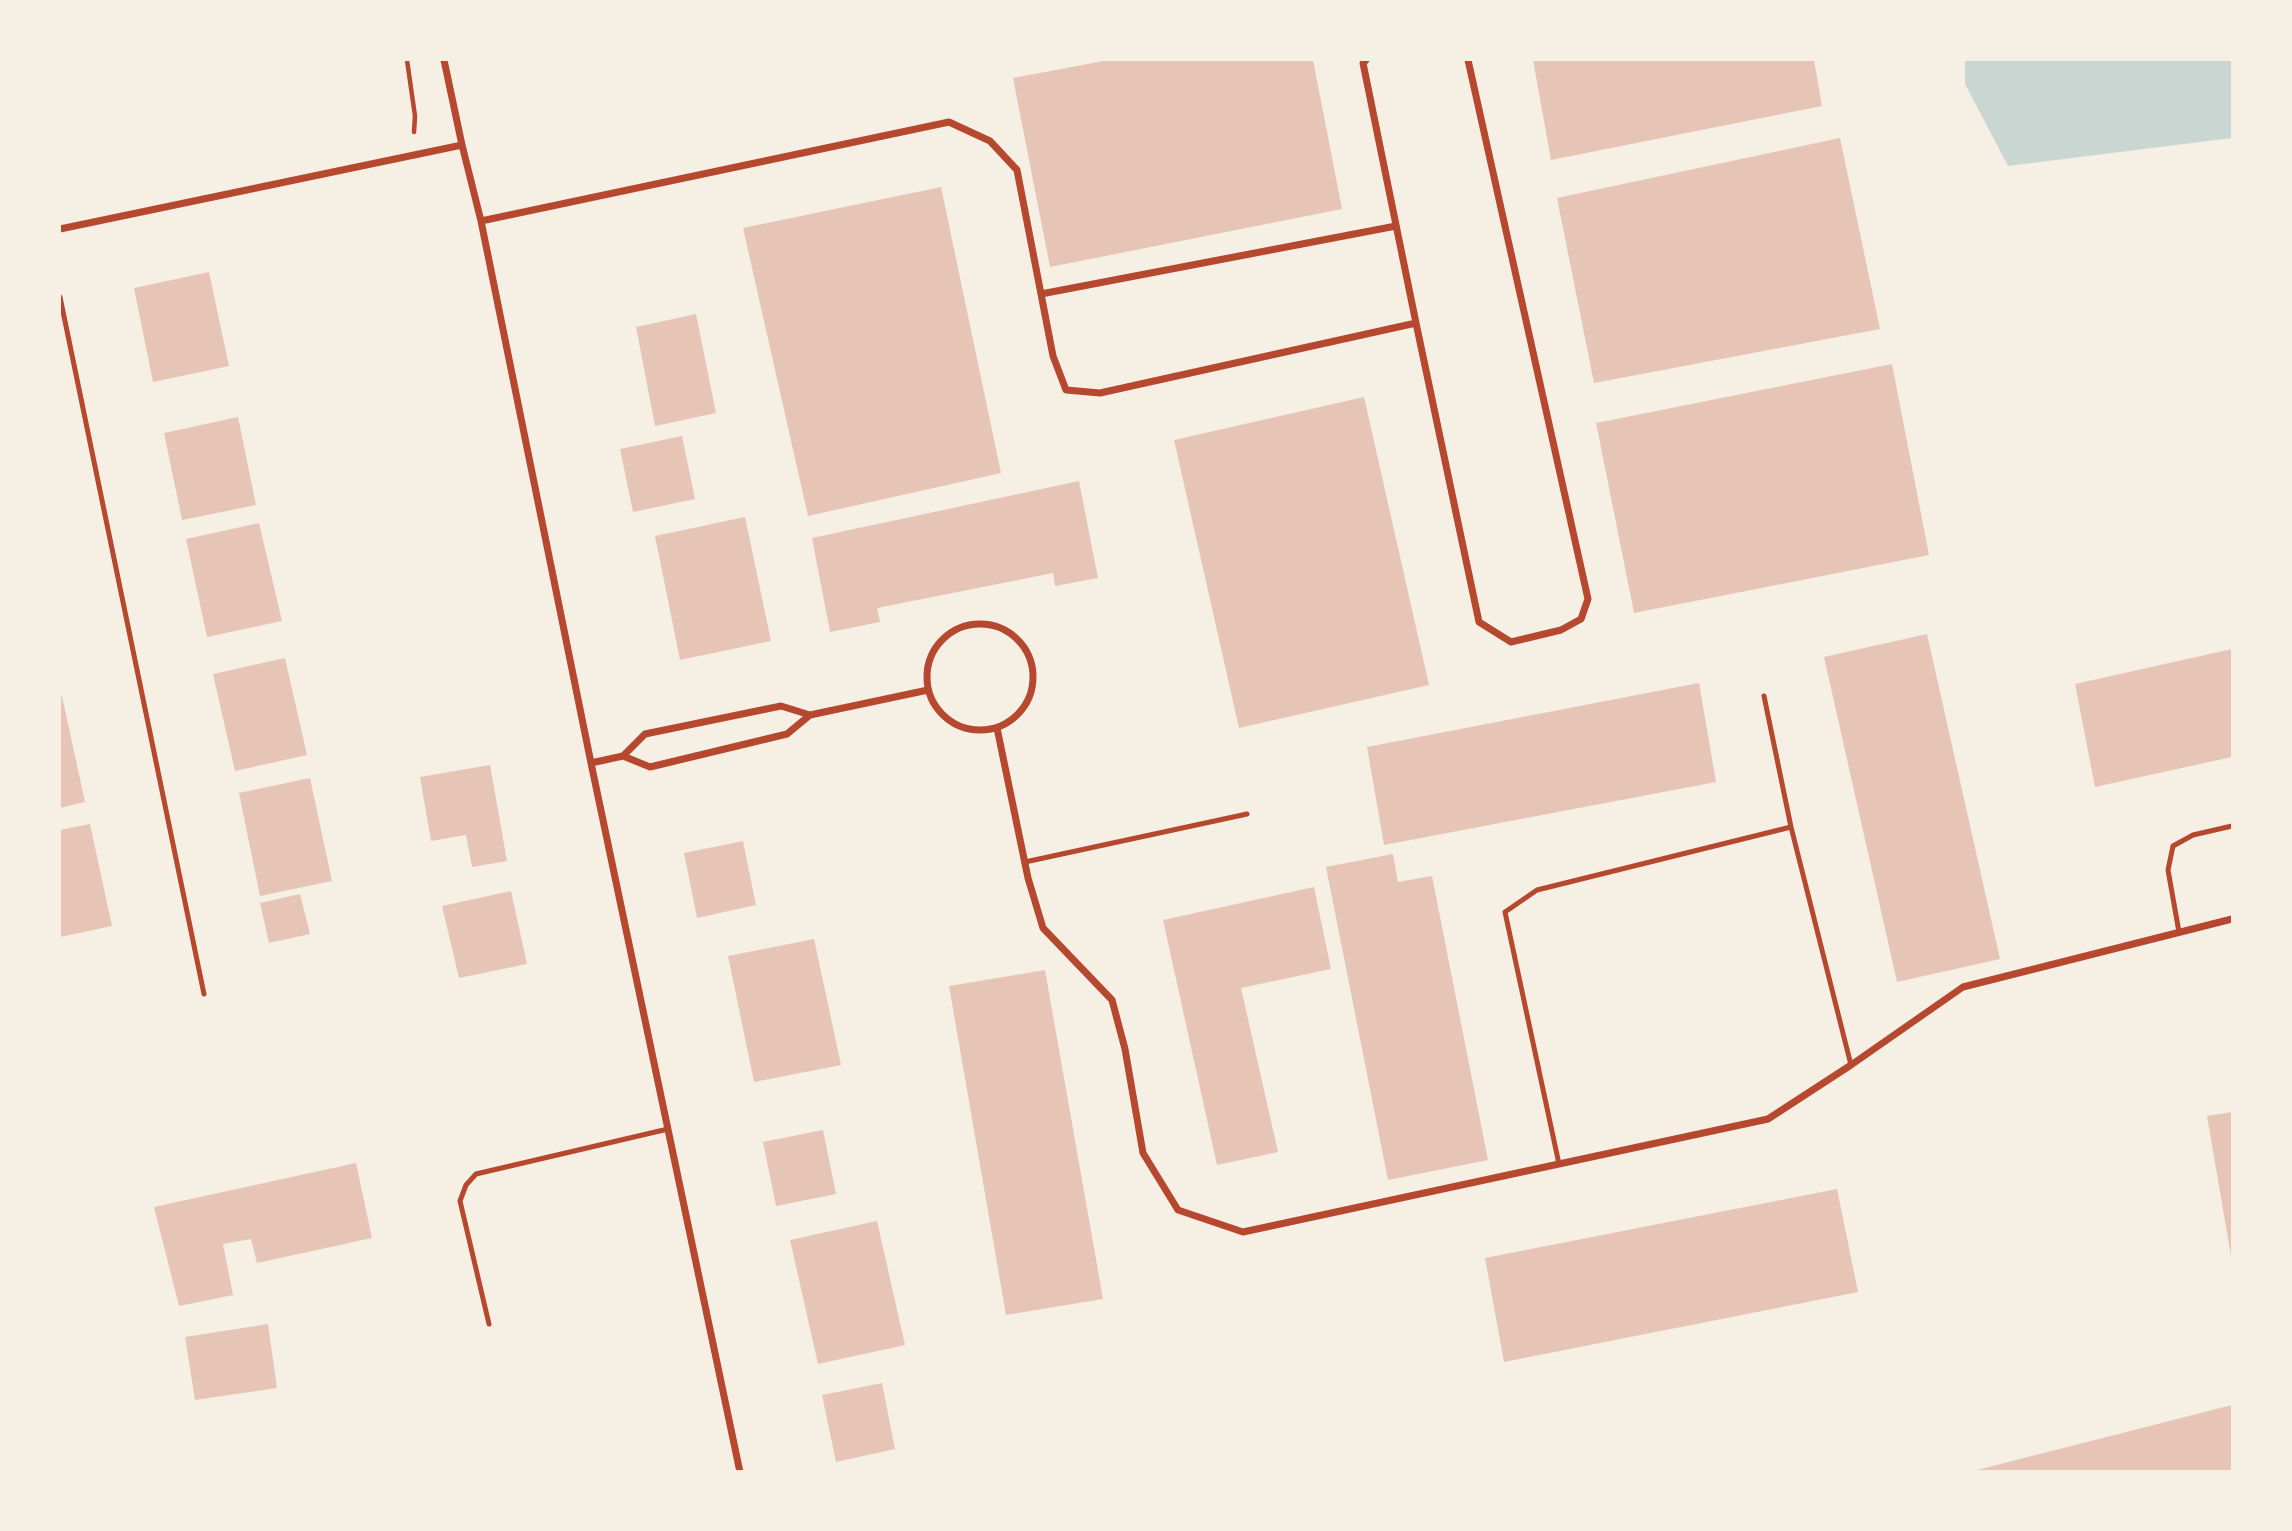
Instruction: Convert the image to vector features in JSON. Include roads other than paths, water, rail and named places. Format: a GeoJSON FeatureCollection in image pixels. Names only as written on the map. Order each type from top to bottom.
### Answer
{"type":"FeatureCollection","features":[{"type":"Feature","properties":{"kind":"street"},"geometry":{"type":"LineString","coordinates":[[444,60],[481,221],[591,763],[740,1472]]}},
{"type":"Feature","properties":{"kind":"street"},"geometry":{"type":"LineString","coordinates":[[1366,60],[1363,63],[1479,622],[1511,642],[1561,630],[1580,618],[1588,599],[1468,60]]}},
{"type":"Feature","properties":{"kind":"street"},"geometry":{"type":"LineString","coordinates":[[481,221],[949,122],[990,141],[1017,170],[1053,356],[1066,390],[1100,393],[1416,323]]}},
{"type":"Feature","properties":{"kind":"street"},"geometry":{"type":"LineString","coordinates":[[60,229],[462,145]]}},
{"type":"Feature","properties":{"kind":"street"},"geometry":{"type":"LineString","coordinates":[[1041,294],[1396,226]]}},
{"type":"Feature","properties":{"kind":"street"},"geometry":{"type":"LineString","coordinates":[[973,624],[990,625],[1007,631],[1020,642],[1029,657],[1033,674],[1031,692],[1024,707],[1012,720],[997,728],[979,731],[962,728],[947,719],[935,706],[928,690],[927,672],[932,655],[942,640],[956,630],[973,624]]}},
{"type":"Feature","properties":{"kind":"street"},"geometry":{"type":"LineString","coordinates":[[623,756],[650,768],[787,734],[810,715],[928,690]]}},
{"type":"Feature","properties":{"kind":"street"},"geometry":{"type":"LineString","coordinates":[[591,763],[623,756],[645,734],[781,706],[810,715]]}},
{"type":"Feature","properties":{"kind":"street"},"geometry":{"type":"LineString","coordinates":[[997,728],[1024,862],[1043,928],[1111,1000],[1125,1049],[1143,1153],[1178,1210],[1243,1232],[1768,1119],[1963,987],[2232,919]]}},
{"type":"Feature","properties":{"kind":"lane"},"geometry":{"type":"LineString","coordinates":[[60,297],[204,994]]}},
{"type":"Feature","properties":{"kind":"lane"},"geometry":{"type":"LineString","coordinates":[[1764,696],[1791,827],[1851,1065]]}},
{"type":"Feature","properties":{"kind":"lane"},"geometry":{"type":"LineString","coordinates":[[1024,862],[1247,814]]}},
{"type":"Feature","properties":{"kind":"lane"},"geometry":{"type":"LineString","coordinates":[[2179,932],[2168,870],[2173,845],[2193,835],[2232,825]]}},
{"type":"Feature","properties":{"kind":"lane"},"geometry":{"type":"LineString","coordinates":[[1559,1164],[1505,912],[1537,890],[1791,827]]}},
{"type":"Feature","properties":{"kind":"lane"},"geometry":{"type":"LineString","coordinates":[[489,1324],[460,1201],[466,1185],[476,1174],[668,1129]]}}]}
